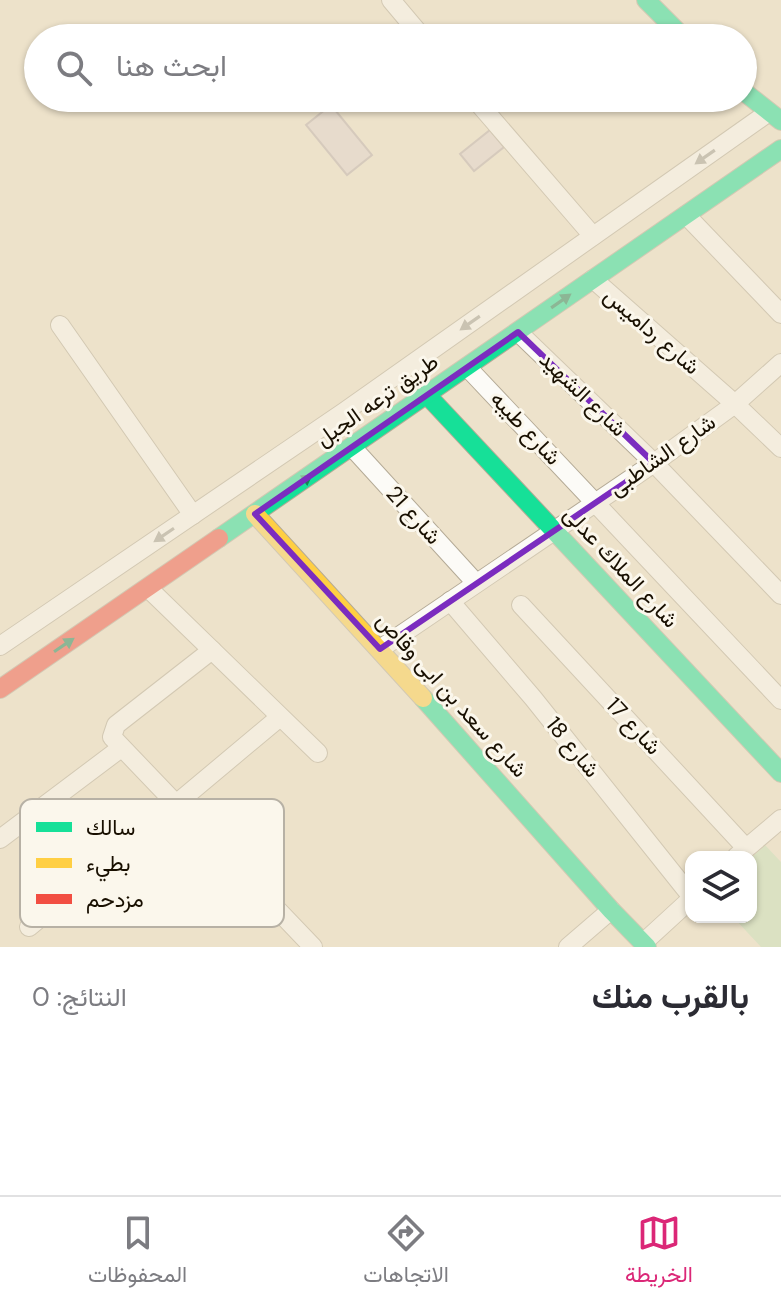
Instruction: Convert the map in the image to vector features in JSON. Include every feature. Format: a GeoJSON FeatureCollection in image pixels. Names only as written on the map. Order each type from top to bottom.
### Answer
{"type":"FeatureCollection","features":[{"type":"Feature","properties":{"kind":"street"},"geometry":{"type":"LineString","coordinates":[[391,0],[411,24]]}},
{"type":"Feature","properties":{"kind":"street"},"geometry":{"type":"LineString","coordinates":[[646,0],[670,24]]}},
{"type":"Feature","properties":{"kind":"street"},"geometry":{"type":"LineString","coordinates":[[757,102],[775,117]]}},
{"type":"Feature","properties":{"kind":"street"},"geometry":{"type":"LineString","coordinates":[[486,112],[593,236]]}},
{"type":"Feature","properties":{"kind":"street","name":"طريق ترعه الجبل"},"geometry":{"type":"LineString","coordinates":[[0,646],[344,412],[593,236],[775,117]]}},
{"type":"Feature","properties":{"kind":"street","name":"طريق ترعه الجبل"},"geometry":{"type":"LineString","coordinates":[[0,689],[781,149]]}},
{"type":"Feature","properties":{"kind":"street"},"geometry":{"type":"LineString","coordinates":[[686,215],[781,314]]}},
{"type":"Feature","properties":{"kind":"street","name":"شارع رداميس"},"geometry":{"type":"LineString","coordinates":[[593,279],[781,448]]}},
{"type":"Feature","properties":{"kind":"street"},"geometry":{"type":"LineString","coordinates":[[60,325],[193,515]]}},
{"type":"Feature","properties":{"kind":"street","name":"شارع الشهيد"},"geometry":{"type":"LineString","coordinates":[[518,332],[654,463],[781,595]]}},
{"type":"Feature","properties":{"kind":"street","name":"شارع الشاطبى"},"geometry":{"type":"LineString","coordinates":[[380,649],[654,463],[735,404],[781,363]]}},
{"type":"Feature","properties":{"kind":"street","name":"شارع طيبه"},"geometry":{"type":"LineString","coordinates":[[467,367],[781,700]]}},
{"type":"Feature","properties":{"kind":"street","name":"شارع الملاك عدلى"},"geometry":{"type":"LineString","coordinates":[[427,395],[781,773]]}},
{"type":"Feature","properties":{"kind":"street","name":"شارع 21"},"geometry":{"type":"LineString","coordinates":[[344,412],[358,442],[476,583]]}},
{"type":"Feature","properties":{"kind":"street","name":"شارع سعد بن ابى وقاص"},"geometry":{"type":"LineString","coordinates":[[255,514],[645,945]]}},
{"type":"Feature","properties":{"kind":"street"},"geometry":{"type":"LineString","coordinates":[[148,588],[318,753]]}},
{"type":"Feature","properties":{"kind":"street","name":"شارع 18"},"geometry":{"type":"LineString","coordinates":[[450,601],[543,710],[685,889]]}},
{"type":"Feature","properties":{"kind":"street","name":"شارع 17"},"geometry":{"type":"LineString","coordinates":[[521,605],[740,851]]}},
{"type":"Feature","properties":{"kind":"street"},"geometry":{"type":"LineString","coordinates":[[171,799],[112,737],[116,725],[212,650]]}},
{"type":"Feature","properties":{"kind":"street"},"geometry":{"type":"LineString","coordinates":[[182,799],[280,717]]}},
{"type":"Feature","properties":{"kind":"street"},"geometry":{"type":"LineString","coordinates":[[53,799],[121,748]]}},
{"type":"Feature","properties":{"kind":"street"},"geometry":{"type":"LineString","coordinates":[[742,851],[781,819]]}},
{"type":"Feature","properties":{"kind":"street"},"geometry":{"type":"LineString","coordinates":[[0,839],[20,824]]}},
{"type":"Feature","properties":{"kind":"street"},"geometry":{"type":"LineString","coordinates":[[645,945],[685,903]]}},
{"type":"Feature","properties":{"kind":"street"},"geometry":{"type":"LineString","coordinates":[[568,947],[611,910]]}},
{"type":"Feature","properties":{"kind":"street"},"geometry":{"type":"LineString","coordinates":[[284,917],[313,947]]}},
{"type":"Feature","properties":{"kind":"highlighted area"},"geometry":{"type":"Polygon","coordinates":[[[518,332],[654,463],[380,649],[255,514],[518,332]]]}},
{"type":"Feature","properties":{"kind":"green space"},"geometry":{"type":"Polygon","coordinates":[[[765,845],[781,862],[781,947],[761,947],[739,923],[757,923],[757,852],[765,845]]]}},
{"type":"Feature","properties":{"kind":"building"},"geometry":{"type":"Polygon","coordinates":[[[322,112],[337,112],[372,155],[347,175],[306,125],[322,112]]]}},
{"type":"Feature","properties":{"kind":"building"},"geometry":{"type":"Polygon","coordinates":[[[490,130],[504,147],[474,171],[460,154],[490,130]]]}},
{"type":"Feature","properties":{"kind":"traffic: fast"},"geometry":{"type":"LineString","coordinates":[[646,0],[670,24]]}},
{"type":"Feature","properties":{"kind":"traffic: fast"},"geometry":{"type":"LineString","coordinates":[[757,102],[781,121]]}},
{"type":"Feature","properties":{"kind":"traffic: fast"},"geometry":{"type":"LineString","coordinates":[[219,538],[781,149]]}},
{"type":"Feature","properties":{"kind":"traffic: fast"},"geometry":{"type":"LineString","coordinates":[[427,395],[781,773]]}},
{"type":"Feature","properties":{"kind":"traffic: fast"},"geometry":{"type":"LineString","coordinates":[[423,698],[647,947]]}},
{"type":"Feature","properties":{"kind":"traffic: slow"},"geometry":{"type":"LineString","coordinates":[[255,514],[423,698]]}},
{"type":"Feature","properties":{"kind":"traffic: jam"},"geometry":{"type":"LineString","coordinates":[[0,689],[219,538]]}}]}
